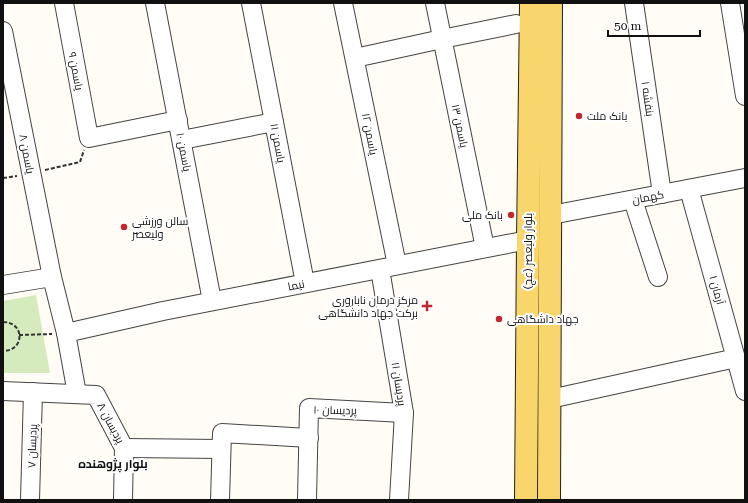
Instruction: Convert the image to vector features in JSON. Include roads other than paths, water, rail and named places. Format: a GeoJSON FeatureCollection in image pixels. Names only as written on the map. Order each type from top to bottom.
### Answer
{"type":"FeatureCollection","features":[{"type":"Feature","properties":{"kind":"main road","name":"بلوار ولیعصر (عج)"},"geometry":{"type":"LineString","coordinates":[[526,500],[531,3]]}},
{"type":"Feature","properties":{"kind":"main road","name":"بلوار ولیعصر (عج)"},"geometry":{"type":"LineString","coordinates":[[549,500],[551,3]]}},
{"type":"Feature","properties":{"kind":"street","name":"یاسمن ۹"},"geometry":{"type":"LineString","coordinates":[[64,3],[89,138],[178,120]]}},
{"type":"Feature","properties":{"kind":"street","name":"یاسمن ۱۰"},"geometry":{"type":"LineString","coordinates":[[155,3],[212,301]]}},
{"type":"Feature","properties":{"kind":"street","name":"یاسمن ۱۱"},"geometry":{"type":"LineString","coordinates":[[251,3],[305,283]]}},
{"type":"Feature","properties":{"kind":"street","name":"یاسمن ۱۲"},"geometry":{"type":"LineString","coordinates":[[343,3],[355,58],[389,267]]}},
{"type":"Feature","properties":{"kind":"street","name":"یاسمن ۱۳"},"geometry":{"type":"LineString","coordinates":[[435,3],[485,248]]}},
{"type":"Feature","properties":{"kind":"street","name":"بنفشه ۱"},"geometry":{"type":"LineString","coordinates":[[634,3],[662,194]]}},
{"type":"Feature","properties":{"kind":"street"},"geometry":{"type":"LineString","coordinates":[[730,3],[745,96]]}},
{"type":"Feature","properties":{"kind":"street"},"geometry":{"type":"LineString","coordinates":[[355,58],[516,24]]}},
{"type":"Feature","properties":{"kind":"street","name":"یاسمن ۸"},"geometry":{"type":"LineString","coordinates":[[3,31],[52,277]]}},
{"type":"Feature","properties":{"kind":"street"},"geometry":{"type":"LineString","coordinates":[[182,140],[274,122]]}},
{"type":"Feature","properties":{"kind":"street","name":"کهمان"},"geometry":{"type":"LineString","coordinates":[[551,215],[745,178]]}},
{"type":"Feature","properties":{"kind":"street","name":"آرمان ۱"},"geometry":{"type":"LineString","coordinates":[[689,189],[745,391]]}},
{"type":"Feature","properties":{"kind":"street"},"geometry":{"type":"LineString","coordinates":[[633,200],[658,277]]}},
{"type":"Feature","properties":{"kind":"street","name":"نیما"},"geometry":{"type":"LineString","coordinates":[[66,333],[212,301],[528,240]]}},
{"type":"Feature","properties":{"kind":"street","name":"پردیسان ۱۱"},"geometry":{"type":"LineString","coordinates":[[389,267],[404,413],[399,500]]}},
{"type":"Feature","properties":{"kind":"street"},"geometry":{"type":"LineString","coordinates":[[3,285],[52,277],[66,333],[77,394],[3,391]]}},
{"type":"Feature","properties":{"kind":"street"},"geometry":{"type":"LineString","coordinates":[[550,398],[736,358]]}},
{"type":"Feature","properties":{"kind":"street","name":"پردیسان ۷"},"geometry":{"type":"LineString","coordinates":[[30,500],[33,392]]}},
{"type":"Feature","properties":{"kind":"street","name":"پردیسان ۸"},"geometry":{"type":"LineString","coordinates":[[77,394],[96,395],[124,448],[123,500]]}},
{"type":"Feature","properties":{"kind":"street","name":"پردیسان ۱۰"},"geometry":{"type":"LineString","coordinates":[[307,500],[309,408],[404,413]]}},
{"type":"Feature","properties":{"kind":"street"},"geometry":{"type":"LineString","coordinates":[[220,500],[222,433],[309,438]]}},
{"type":"Feature","properties":{"kind":"street"},"geometry":{"type":"LineString","coordinates":[[124,448],[221,449]]}},
{"type":"Feature","properties":{"kind":"place","name":"بانک ملت"},"geometry":{"type":"Point","coordinates":[579,116]}},
{"type":"Feature","properties":{"kind":"place","name":"بانک ملی"},"geometry":{"type":"Point","coordinates":[511,215]}},
{"type":"Feature","properties":{"kind":"place","name":"سالن ورزشی ولیعصر"},"geometry":{"type":"Point","coordinates":[124,227]}},
{"type":"Feature","properties":{"kind":"place","name":"مرکز درمان ناباروری برکت جهاد دانشگاهی"},"geometry":{"type":"Point","coordinates":[427,306]}},
{"type":"Feature","properties":{"kind":"place","name":"جهاد داشگاهی"},"geometry":{"type":"Point","coordinates":[499,319]}},
{"type":"Feature","properties":{"kind":"district","name":"بلوار پژوهنده"},"geometry":{"type":"Point","coordinates":[113,464]}}]}
